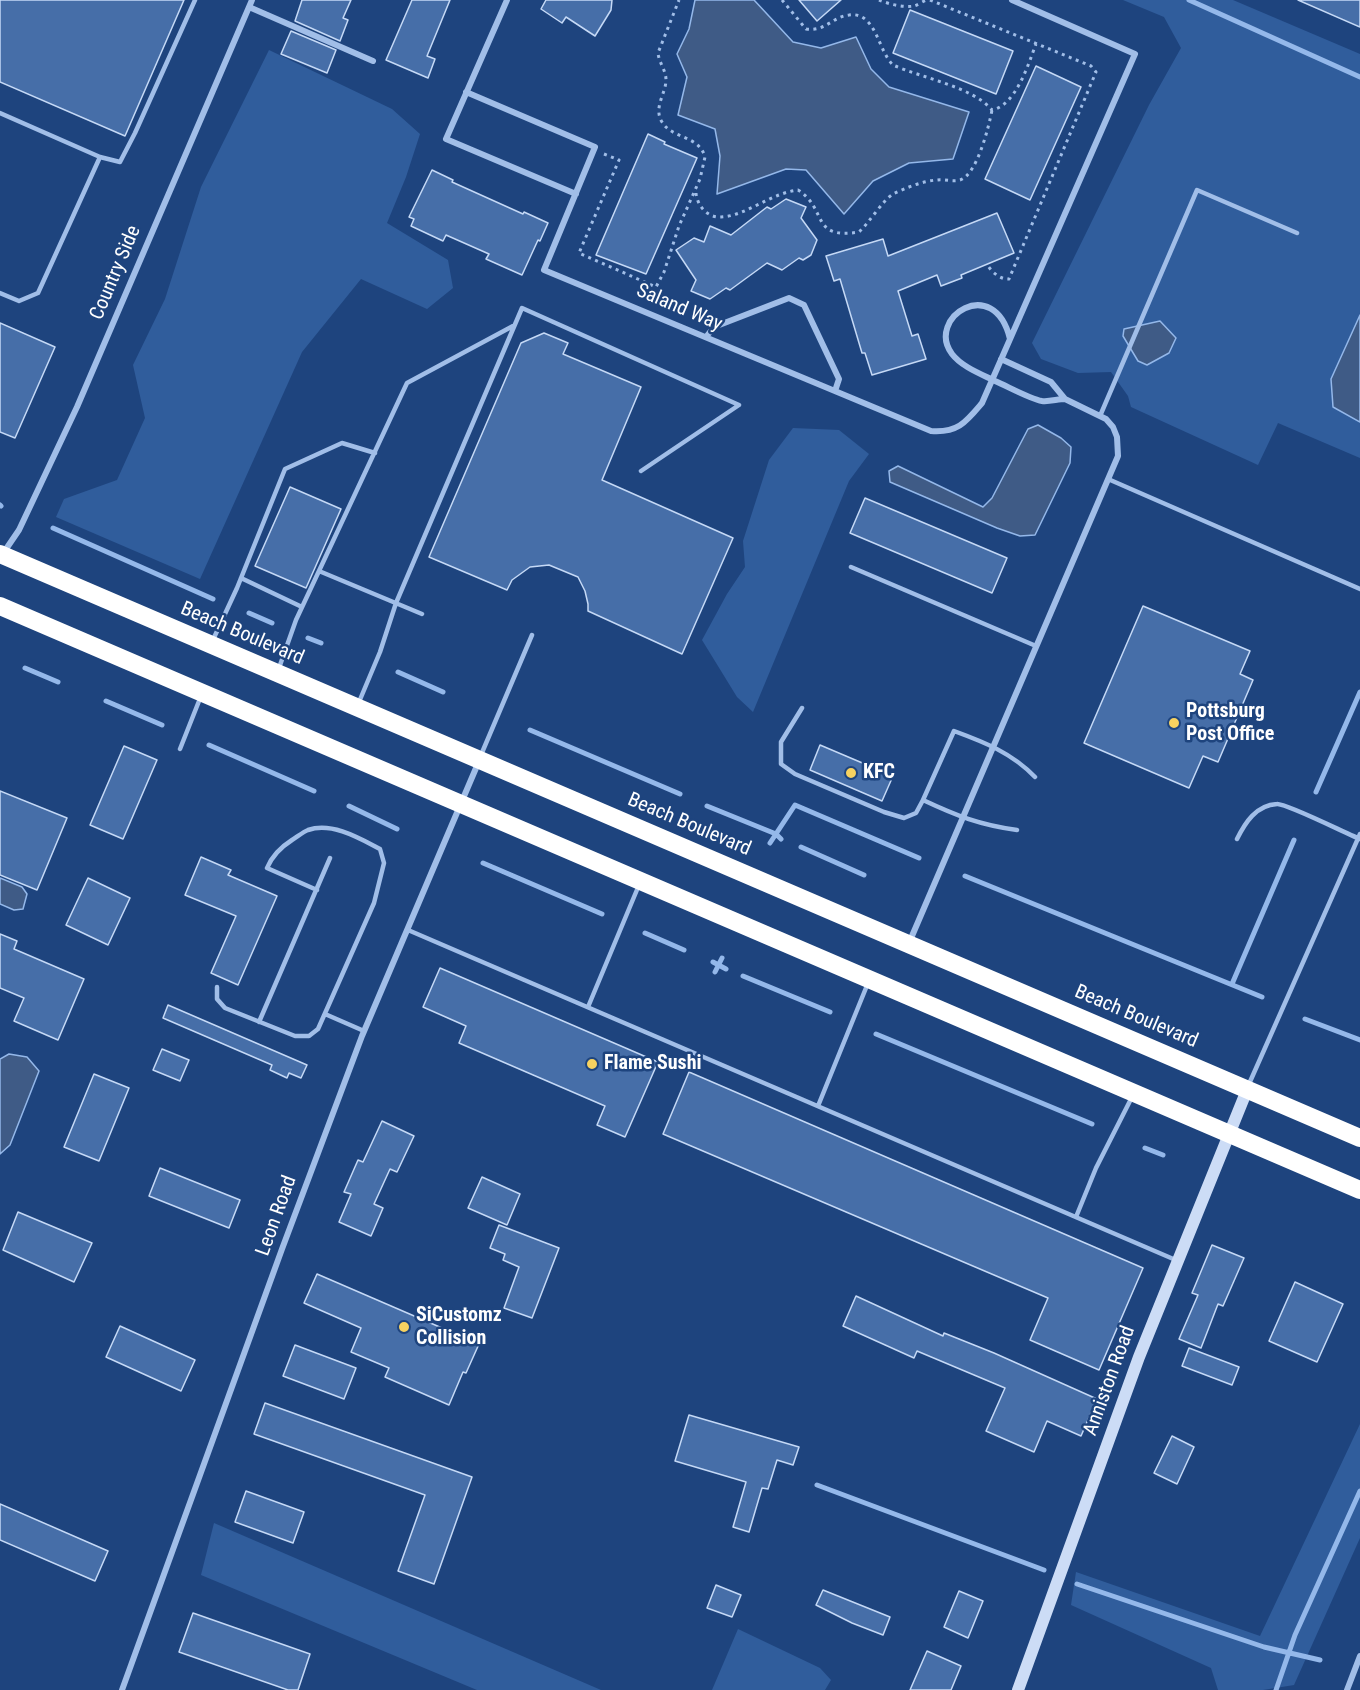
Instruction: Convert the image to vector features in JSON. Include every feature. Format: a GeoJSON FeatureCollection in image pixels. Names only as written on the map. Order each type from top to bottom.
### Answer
{"type":"FeatureCollection","features":[{"type":"Feature","properties":{"kind":"highway","name":"Beach Boulevard"},"geometry":{"type":"LineString","coordinates":[[1,555],[1360,1138]]}},
{"type":"Feature","properties":{"kind":"highway"},"geometry":{"type":"LineString","coordinates":[[0,606],[1360,1190]]}},
{"type":"Feature","properties":{"kind":"street"},"geometry":{"type":"LineString","coordinates":[[507,0],[446,139],[576,194]]}},
{"type":"Feature","properties":{"kind":"street","name":"Saland Way"},"geometry":{"type":"LineString","coordinates":[[594,151],[544,270],[931,431],[946,432],[957,428],[982,403],[1135,54],[1012,0]]}},
{"type":"Feature","properties":{"kind":"street"},"geometry":{"type":"LineString","coordinates":[[250,3],[373,61]]}},
{"type":"Feature","properties":{"kind":"street","name":"Country Side"},"geometry":{"type":"LineString","coordinates":[[1,555],[19,530],[77,407],[250,3]]}},
{"type":"Feature","properties":{"kind":"street"},"geometry":{"type":"LineString","coordinates":[[466,92],[596,147],[594,151]]}},
{"type":"Feature","properties":{"kind":"street"},"geometry":{"type":"LineString","coordinates":[[706,337],[714,327],[789,298],[804,305],[839,379],[835,391]]}},
{"type":"Feature","properties":{"kind":"street"},"geometry":{"type":"LineString","coordinates":[[1010,340],[1002,318],[985,306],[974,305],[955,314],[946,334],[947,344],[952,354],[969,368],[1042,401],[1065,399]]}},
{"type":"Feature","properties":{"kind":"street"},"geometry":{"type":"LineString","coordinates":[[909,943],[1118,456],[1117,437],[1113,427],[1106,419],[1065,399],[1051,382],[1001,359]]}},
{"type":"Feature","properties":{"kind":"street","name":"Leon Road"},"geometry":{"type":"LineString","coordinates":[[122,1690],[364,1032],[479,760]]}},
{"type":"Feature","properties":{"kind":"street","name":"Anniston Road"},"geometry":{"type":"LineString","coordinates":[[1018,1690],[1139,1357],[1247,1090]]}},
{"type":"Feature","properties":{"kind":"street"},"geometry":{"type":"LineString","coordinates":[[1347,1690],[1360,1656]]}},
{"type":"Feature","properties":{"kind":"lane"},"geometry":{"type":"LineString","coordinates":[[0,113],[100,157],[120,162],[135,134],[195,0]]}},
{"type":"Feature","properties":{"kind":"lane"},"geometry":{"type":"LineString","coordinates":[[0,293],[19,301],[39,293],[100,157]]}},
{"type":"Feature","properties":{"kind":"lane"},"geometry":{"type":"LineString","coordinates":[[1100,416],[1197,190],[1297,232]]}},
{"type":"Feature","properties":{"kind":"lane"},"geometry":{"type":"LineString","coordinates":[[357,707],[380,652],[396,603],[522,308],[739,405],[641,471]]}},
{"type":"Feature","properties":{"kind":"lane"},"geometry":{"type":"LineString","coordinates":[[277,673],[302,607],[407,383],[514,326]]}},
{"type":"Feature","properties":{"kind":"lane"},"geometry":{"type":"LineString","coordinates":[[211,645],[285,469],[342,443],[375,453]]}},
{"type":"Feature","properties":{"kind":"lane"},"geometry":{"type":"LineString","coordinates":[[1108,478],[1360,589]]}},
{"type":"Feature","properties":{"kind":"lane"},"geometry":{"type":"LineString","coordinates":[[851,567],[1036,646]]}},
{"type":"Feature","properties":{"kind":"lane"},"geometry":{"type":"LineString","coordinates":[[319,571],[422,614]]}},
{"type":"Feature","properties":{"kind":"lane"},"geometry":{"type":"LineString","coordinates":[[241,578],[302,607]]}},
{"type":"Feature","properties":{"kind":"lane"},"geometry":{"type":"LineString","coordinates":[[479,760],[532,635]]}},
{"type":"Feature","properties":{"kind":"lane"},"geometry":{"type":"LineString","coordinates":[[180,749],[202,693]]}},
{"type":"Feature","properties":{"kind":"lane"},"geometry":{"type":"LineString","coordinates":[[802,708],[782,742],[782,764],[795,774],[884,812],[904,818],[916,813],[954,731],[993,746],[1023,765],[1035,777]]}},
{"type":"Feature","properties":{"kind":"lane"},"geometry":{"type":"LineString","coordinates":[[923,800],[962,819],[1017,830]]}},
{"type":"Feature","properties":{"kind":"lane"},"geometry":{"type":"LineString","coordinates":[[1237,839],[1245,824],[1260,809],[1279,803],[1359,837],[1247,1090]]}},
{"type":"Feature","properties":{"kind":"lane"},"geometry":{"type":"LineString","coordinates":[[218,987],[217,999],[225,1008],[296,1036],[309,1036],[318,1029],[374,903],[384,863],[380,849],[327,827],[308,830],[286,844],[271,858],[267,868],[317,890]]}},
{"type":"Feature","properties":{"kind":"lane"},"geometry":{"type":"LineString","coordinates":[[259,1022],[330,858]]}},
{"type":"Feature","properties":{"kind":"lane"},"geometry":{"type":"LineString","coordinates":[[588,1007],[640,882]]}},
{"type":"Feature","properties":{"kind":"lane"},"geometry":{"type":"LineString","coordinates":[[408,930],[1178,1261]]}},
{"type":"Feature","properties":{"kind":"lane"},"geometry":{"type":"LineString","coordinates":[[818,1106],[870,980]]}},
{"type":"Feature","properties":{"kind":"lane"},"geometry":{"type":"LineString","coordinates":[[325,1014],[364,1032]]}},
{"type":"Feature","properties":{"kind":"lane"},"geometry":{"type":"LineString","coordinates":[[1076,1217],[1096,1168],[1134,1093]]}},
{"type":"Feature","properties":{"kind":"path"},"geometry":{"type":"LineString","coordinates":[[594,151],[619,160],[579,253],[656,287],[695,191],[705,157],[704,151],[692,141],[670,130],[662,122],[659,111],[666,82],[658,53],[679,0]]}},
{"type":"Feature","properties":{"kind":"path"},"geometry":{"type":"LineString","coordinates":[[782,0],[806,29],[819,29],[847,15],[861,16],[868,21],[893,65],[970,93],[985,102],[992,110]]}},
{"type":"Feature","properties":{"kind":"path"},"geometry":{"type":"LineString","coordinates":[[879,0],[906,6],[916,6],[929,0],[1091,66],[1096,72],[1009,279],[1005,280],[988,266]]}},
{"type":"Feature","properties":{"kind":"path"},"geometry":{"type":"LineString","coordinates":[[992,110],[1001,108],[1021,82],[1036,44]]}},
{"type":"Feature","properties":{"kind":"path"},"geometry":{"type":"LineString","coordinates":[[695,191],[702,209],[720,218],[786,191],[798,190],[812,201],[819,218],[827,229],[843,235],[859,232],[887,198],[895,193],[923,182],[959,180],[966,176],[972,170],[984,141],[992,110]]}},
{"type":"Feature","properties":{"kind":"shaded area"},"geometry":{"type":"Polygon","coordinates":[[[695,0],[754,0],[793,42],[821,48],[856,37],[871,69],[889,87],[969,112],[953,159],[909,163],[873,181],[844,214],[806,170],[786,169],[717,194],[720,156],[715,129],[678,115],[687,77],[677,54],[689,29],[695,0]]]}},
{"type":"Feature","properties":{"kind":"shaded area"},"geometry":{"type":"Polygon","coordinates":[[[1123,0],[1233,0],[1360,54],[1360,458],[1278,423],[1258,465],[1131,407],[1128,396],[1111,372],[1078,373],[1041,359],[1032,343],[1149,105],[1181,48],[1164,17],[1123,0]]]}},
{"type":"Feature","properties":{"kind":"shaded area"},"geometry":{"type":"Polygon","coordinates":[[[269,50],[392,109],[420,134],[406,177],[387,223],[448,260],[453,288],[427,309],[361,279],[302,352],[200,579],[56,517],[64,499],[117,480],[145,418],[133,365],[165,299],[201,187],[269,50]]]}},
{"type":"Feature","properties":{"kind":"shaded area"},"geometry":{"type":"Polygon","coordinates":[[[1360,315],[1360,422],[1333,407],[1331,379],[1360,315]]]}},
{"type":"Feature","properties":{"kind":"shaded area"},"geometry":{"type":"Polygon","coordinates":[[[1160,321],[1176,338],[1169,353],[1147,365],[1138,361],[1123,336],[1124,329],[1160,321]]]}},
{"type":"Feature","properties":{"kind":"shaded area"},"geometry":{"type":"Polygon","coordinates":[[[1038,425],[1061,438],[1071,447],[1070,463],[1035,535],[1020,536],[997,528],[890,482],[889,471],[898,466],[983,507],[992,498],[1028,429],[1038,425]]]}},
{"type":"Feature","properties":{"kind":"shaded area"},"geometry":{"type":"Polygon","coordinates":[[[793,428],[839,430],[869,454],[849,481],[753,712],[737,697],[702,640],[727,594],[745,567],[743,541],[769,460],[793,428]]]}},
{"type":"Feature","properties":{"kind":"shaded area"},"geometry":{"type":"Polygon","coordinates":[[[0,878],[22,887],[27,894],[23,909],[14,910],[0,904],[0,878]]]}},
{"type":"Feature","properties":{"kind":"shaded area"},"geometry":{"type":"Polygon","coordinates":[[[9,1054],[27,1057],[39,1071],[10,1145],[0,1154],[0,1059],[9,1054]]]}},
{"type":"Feature","properties":{"kind":"shaded area"},"geometry":{"type":"Polygon","coordinates":[[[1360,1424],[1360,1538],[1294,1685],[1263,1690],[1218,1690],[1211,1668],[1071,1605],[1076,1572],[1260,1636],[1360,1424]]]}},
{"type":"Feature","properties":{"kind":"shaded area"},"geometry":{"type":"Polygon","coordinates":[[[214,1523],[601,1690],[477,1690],[201,1575],[214,1523]]]}},
{"type":"Feature","properties":{"kind":"shaded area"},"geometry":{"type":"Polygon","coordinates":[[[738,1629],[820,1668],[831,1680],[825,1690],[712,1690],[738,1629]]]}},
{"type":"Feature","properties":{"kind":"building"},"geometry":{"type":"Polygon","coordinates":[[[0,0],[184,0],[125,136],[0,82],[0,0]]]}},
{"type":"Feature","properties":{"kind":"building"},"geometry":{"type":"Polygon","coordinates":[[[302,0],[351,0],[343,18],[348,20],[340,41],[295,21],[302,0]]]}},
{"type":"Feature","properties":{"kind":"building"},"geometry":{"type":"Polygon","coordinates":[[[412,0],[450,0],[427,56],[435,59],[428,78],[386,60],[412,0]]]}},
{"type":"Feature","properties":{"kind":"building"},"geometry":{"type":"Polygon","coordinates":[[[546,0],[612,0],[611,10],[595,36],[566,17],[562,23],[541,9],[546,0]]]}},
{"type":"Feature","properties":{"kind":"building"},"geometry":{"type":"Polygon","coordinates":[[[799,0],[841,0],[817,21],[799,0]]]}},
{"type":"Feature","properties":{"kind":"building"},"geometry":{"type":"Polygon","coordinates":[[[1298,0],[1360,0],[1360,27],[1298,0]]]}},
{"type":"Feature","properties":{"kind":"building"},"geometry":{"type":"Polygon","coordinates":[[[910,10],[1013,51],[996,94],[893,53],[910,10]]]}},
{"type":"Feature","properties":{"kind":"building"},"geometry":{"type":"Polygon","coordinates":[[[291,31],[336,50],[327,73],[281,54],[291,31]]]}},
{"type":"Feature","properties":{"kind":"building"},"geometry":{"type":"Polygon","coordinates":[[[1036,66],[1081,87],[1030,200],[985,179],[1036,66]]]}},
{"type":"Feature","properties":{"kind":"building"},"geometry":{"type":"Polygon","coordinates":[[[648,134],[665,142],[664,144],[697,158],[646,274],[596,255],[648,134]]]}},
{"type":"Feature","properties":{"kind":"building"},"geometry":{"type":"Polygon","coordinates":[[[432,170],[453,180],[452,182],[548,223],[522,275],[486,259],[489,254],[446,235],[443,241],[411,226],[414,219],[409,217],[432,170]]]}},
{"type":"Feature","properties":{"kind":"building"},"geometry":{"type":"Polygon","coordinates":[[[786,199],[806,207],[801,218],[817,240],[811,255],[803,260],[799,258],[782,270],[767,263],[730,290],[726,288],[710,299],[691,291],[696,280],[676,250],[694,238],[704,242],[710,226],[731,235],[767,207],[771,209],[786,199]]]}},
{"type":"Feature","properties":{"kind":"building"},"geometry":{"type":"Polygon","coordinates":[[[997,213],[1014,253],[941,286],[937,275],[898,291],[912,336],[918,334],[926,359],[872,375],[865,353],[862,353],[840,279],[834,281],[826,256],[883,239],[888,256],[997,213]]]}},
{"type":"Feature","properties":{"kind":"building"},"geometry":{"type":"Polygon","coordinates":[[[0,323],[55,347],[15,438],[0,432],[0,323]]]}},
{"type":"Feature","properties":{"kind":"building"},"geometry":{"type":"Polygon","coordinates":[[[544,333],[568,343],[563,354],[641,387],[602,480],[733,538],[682,654],[588,611],[585,591],[578,577],[549,565],[530,567],[512,580],[507,590],[429,557],[521,343],[544,333]]]}},
{"type":"Feature","properties":{"kind":"building"},"geometry":{"type":"Polygon","coordinates":[[[290,487],[341,509],[306,588],[255,566],[290,487]]]}},
{"type":"Feature","properties":{"kind":"building"},"geometry":{"type":"Polygon","coordinates":[[[865,498],[1007,558],[992,593],[850,533],[865,498]]]}},
{"type":"Feature","properties":{"kind":"building"},"geometry":{"type":"Polygon","coordinates":[[[1143,606],[1250,651],[1240,674],[1253,680],[1218,762],[1203,756],[1189,788],[1084,743],[1143,606]]]}},
{"type":"Feature","properties":{"kind":"building","name":"KFC"},"geometry":{"type":"Polygon","coordinates":[[[820,745],[893,776],[882,801],[810,770],[820,745]]]}},
{"type":"Feature","properties":{"kind":"building"},"geometry":{"type":"Polygon","coordinates":[[[124,746],[157,760],[123,839],[90,825],[124,746]]]}},
{"type":"Feature","properties":{"kind":"building"},"geometry":{"type":"Polygon","coordinates":[[[0,791],[67,818],[37,890],[0,875],[0,791]]]}},
{"type":"Feature","properties":{"kind":"building"},"geometry":{"type":"Polygon","coordinates":[[[201,857],[231,870],[228,875],[277,896],[238,985],[211,973],[236,916],[185,895],[201,857]]]}},
{"type":"Feature","properties":{"kind":"building"},"geometry":{"type":"Polygon","coordinates":[[[88,878],[130,898],[108,945],[66,925],[88,878]]]}},
{"type":"Feature","properties":{"kind":"building"},"geometry":{"type":"Polygon","coordinates":[[[0,934],[17,941],[14,949],[84,979],[58,1040],[14,1021],[24,998],[0,988],[0,934]]]}},
{"type":"Feature","properties":{"kind":"building"},"geometry":{"type":"Polygon","coordinates":[[[440,968],[658,1062],[625,1137],[597,1125],[605,1106],[459,1043],[466,1026],[423,1007],[440,968]]]}},
{"type":"Feature","properties":{"kind":"building"},"geometry":{"type":"Polygon","coordinates":[[[168,1005],[307,1065],[301,1078],[289,1073],[287,1078],[270,1070],[272,1065],[163,1018],[168,1005]]]}},
{"type":"Feature","properties":{"kind":"building"},"geometry":{"type":"Polygon","coordinates":[[[162,1049],[189,1060],[180,1081],[153,1070],[162,1049]]]}},
{"type":"Feature","properties":{"kind":"building"},"geometry":{"type":"Polygon","coordinates":[[[689,1072],[1143,1268],[1099,1370],[1030,1340],[1048,1298],[663,1134],[689,1072]]]}},
{"type":"Feature","properties":{"kind":"building"},"geometry":{"type":"Polygon","coordinates":[[[94,1074],[129,1088],[99,1161],[64,1147],[94,1074]]]}},
{"type":"Feature","properties":{"kind":"building"},"geometry":{"type":"Polygon","coordinates":[[[382,1121],[414,1136],[397,1172],[390,1169],[374,1204],[383,1208],[371,1236],[339,1222],[351,1194],[344,1192],[358,1160],[363,1162],[382,1121]]]}},
{"type":"Feature","properties":{"kind":"building"},"geometry":{"type":"Polygon","coordinates":[[[160,1168],[240,1200],[229,1228],[149,1196],[160,1168]]]}},
{"type":"Feature","properties":{"kind":"building"},"geometry":{"type":"Polygon","coordinates":[[[482,1177],[520,1194],[507,1225],[468,1208],[482,1177]]]}},
{"type":"Feature","properties":{"kind":"building"},"geometry":{"type":"Polygon","coordinates":[[[18,1212],[92,1243],[74,1282],[3,1250],[18,1212]]]}},
{"type":"Feature","properties":{"kind":"building"},"geometry":{"type":"Polygon","coordinates":[[[499,1225],[559,1248],[532,1318],[504,1308],[519,1267],[503,1260],[505,1254],[490,1248],[499,1225]]]}},
{"type":"Feature","properties":{"kind":"building"},"geometry":{"type":"Polygon","coordinates":[[[1212,1245],[1244,1258],[1223,1306],[1218,1304],[1201,1348],[1179,1339],[1198,1295],[1192,1293],[1212,1245]]]}},
{"type":"Feature","properties":{"kind":"building"},"geometry":{"type":"Polygon","coordinates":[[[317,1274],[479,1344],[466,1373],[463,1372],[449,1405],[385,1377],[389,1368],[351,1352],[361,1328],[304,1303],[317,1274]]]}},
{"type":"Feature","properties":{"kind":"building"},"geometry":{"type":"Polygon","coordinates":[[[1295,1282],[1343,1304],[1317,1362],[1269,1341],[1295,1282]]]}},
{"type":"Feature","properties":{"kind":"building"},"geometry":{"type":"Polygon","coordinates":[[[856,1296],[943,1336],[944,1333],[994,1353],[1097,1399],[1081,1436],[1047,1421],[1034,1452],[986,1431],[1005,1388],[917,1351],[914,1358],[843,1326],[856,1296]]]}},
{"type":"Feature","properties":{"kind":"building"},"geometry":{"type":"Polygon","coordinates":[[[120,1326],[195,1360],[181,1391],[106,1357],[120,1326]]]}},
{"type":"Feature","properties":{"kind":"building"},"geometry":{"type":"Polygon","coordinates":[[[295,1345],[356,1368],[344,1399],[283,1376],[295,1345]]]}},
{"type":"Feature","properties":{"kind":"building"},"geometry":{"type":"Polygon","coordinates":[[[1189,1348],[1239,1367],[1232,1385],[1182,1366],[1189,1348]]]}},
{"type":"Feature","properties":{"kind":"building"},"geometry":{"type":"Polygon","coordinates":[[[265,1403],[472,1477],[434,1584],[398,1571],[425,1495],[254,1434],[265,1403]]]}},
{"type":"Feature","properties":{"kind":"building"},"geometry":{"type":"Polygon","coordinates":[[[689,1415],[799,1447],[793,1465],[777,1460],[768,1489],[762,1488],[749,1532],[733,1527],[746,1482],[675,1461],[689,1415]]]}},
{"type":"Feature","properties":{"kind":"building"},"geometry":{"type":"Polygon","coordinates":[[[1172,1436],[1194,1447],[1177,1484],[1154,1473],[1172,1436]]]}},
{"type":"Feature","properties":{"kind":"building"},"geometry":{"type":"Polygon","coordinates":[[[246,1491],[304,1512],[293,1543],[235,1522],[246,1491]]]}},
{"type":"Feature","properties":{"kind":"building"},"geometry":{"type":"Polygon","coordinates":[[[0,1504],[108,1551],[95,1581],[0,1540],[0,1504]]]}},
{"type":"Feature","properties":{"kind":"building"},"geometry":{"type":"Polygon","coordinates":[[[716,1585],[741,1595],[732,1617],[707,1608],[716,1585]]]}},
{"type":"Feature","properties":{"kind":"building"},"geometry":{"type":"Polygon","coordinates":[[[823,1590],[890,1617],[883,1635],[816,1605],[823,1590]]]}},
{"type":"Feature","properties":{"kind":"building"},"geometry":{"type":"Polygon","coordinates":[[[959,1591],[983,1601],[968,1638],[944,1627],[959,1591]]]}},
{"type":"Feature","properties":{"kind":"building"},"geometry":{"type":"Polygon","coordinates":[[[193,1613],[310,1654],[298,1690],[288,1690],[179,1652],[193,1613]]]}},
{"type":"Feature","properties":{"kind":"building"},"geometry":{"type":"Polygon","coordinates":[[[927,1651],[961,1666],[951,1690],[910,1690],[927,1651]]]}},
{"type":"Feature","properties":{"kind":"waterway"},"geometry":{"type":"LineString","coordinates":[[1189,0],[1360,77]]}},
{"type":"Feature","properties":{"kind":"waterway"},"geometry":{"type":"LineString","coordinates":[[53,528],[213,599]]}},
{"type":"Feature","properties":{"kind":"waterway"},"geometry":{"type":"LineString","coordinates":[[249,613],[272,623]]}},
{"type":"Feature","properties":{"kind":"waterway"},"geometry":{"type":"LineString","coordinates":[[308,638],[321,643]]}},
{"type":"Feature","properties":{"kind":"waterway"},"geometry":{"type":"LineString","coordinates":[[25,668],[58,682]]}},
{"type":"Feature","properties":{"kind":"waterway"},"geometry":{"type":"LineString","coordinates":[[398,672],[443,692]]}},
{"type":"Feature","properties":{"kind":"waterway"},"geometry":{"type":"LineString","coordinates":[[1316,792],[1360,692]]}},
{"type":"Feature","properties":{"kind":"waterway"},"geometry":{"type":"LineString","coordinates":[[106,701],[162,725]]}},
{"type":"Feature","properties":{"kind":"waterway"},"geometry":{"type":"LineString","coordinates":[[530,730],[680,794]]}},
{"type":"Feature","properties":{"kind":"waterway"},"geometry":{"type":"LineString","coordinates":[[209,745],[314,791]]}},
{"type":"Feature","properties":{"kind":"waterway"},"geometry":{"type":"LineString","coordinates":[[770,843],[795,805],[919,858]]}},
{"type":"Feature","properties":{"kind":"waterway"},"geometry":{"type":"LineString","coordinates":[[349,806],[397,829]]}},
{"type":"Feature","properties":{"kind":"waterway"},"geometry":{"type":"LineString","coordinates":[[707,806],[776,834],[781,839]]}},
{"type":"Feature","properties":{"kind":"waterway"},"geometry":{"type":"LineString","coordinates":[[1232,984],[1294,840]]}},
{"type":"Feature","properties":{"kind":"waterway"},"geometry":{"type":"LineString","coordinates":[[801,847],[864,875]]}},
{"type":"Feature","properties":{"kind":"waterway"},"geometry":{"type":"LineString","coordinates":[[483,863],[602,914]]}},
{"type":"Feature","properties":{"kind":"waterway"},"geometry":{"type":"LineString","coordinates":[[965,876],[1262,997]]}},
{"type":"Feature","properties":{"kind":"waterway"},"geometry":{"type":"LineString","coordinates":[[645,933],[684,950]]}},
{"type":"Feature","properties":{"kind":"waterway"},"geometry":{"type":"LineString","coordinates":[[715,972],[722,958]]}},
{"type":"Feature","properties":{"kind":"waterway"},"geometry":{"type":"LineString","coordinates":[[713,962],[726,969]]}},
{"type":"Feature","properties":{"kind":"waterway"},"geometry":{"type":"LineString","coordinates":[[743,976],[830,1012]]}},
{"type":"Feature","properties":{"kind":"waterway"},"geometry":{"type":"LineString","coordinates":[[1305,1019],[1360,1040]]}},
{"type":"Feature","properties":{"kind":"waterway"},"geometry":{"type":"LineString","coordinates":[[876,1034],[1092,1124]]}},
{"type":"Feature","properties":{"kind":"waterway"},"geometry":{"type":"LineString","coordinates":[[1145,1148],[1163,1155]]}},
{"type":"Feature","properties":{"kind":"waterway"},"geometry":{"type":"LineString","coordinates":[[817,1485],[1044,1570]]}},
{"type":"Feature","properties":{"kind":"waterway"},"geometry":{"type":"LineString","coordinates":[[1276,1690],[1295,1635],[1360,1491]]}},
{"type":"Feature","properties":{"kind":"waterway"},"geometry":{"type":"LineString","coordinates":[[1077,1584],[1264,1647],[1320,1660]]}},
{"type":"Feature","properties":{"kind":"place","name":"Pottsburg Post Office"},"geometry":{"type":"Point","coordinates":[1174,723]}},
{"type":"Feature","properties":{"kind":"place","name":"KFC"},"geometry":{"type":"Point","coordinates":[851,773]}},
{"type":"Feature","properties":{"kind":"place","name":"Flame Sushi"},"geometry":{"type":"Point","coordinates":[592,1064]}},
{"type":"Feature","properties":{"kind":"place","name":"SiCustomz Collision"},"geometry":{"type":"Point","coordinates":[404,1327]}}]}
